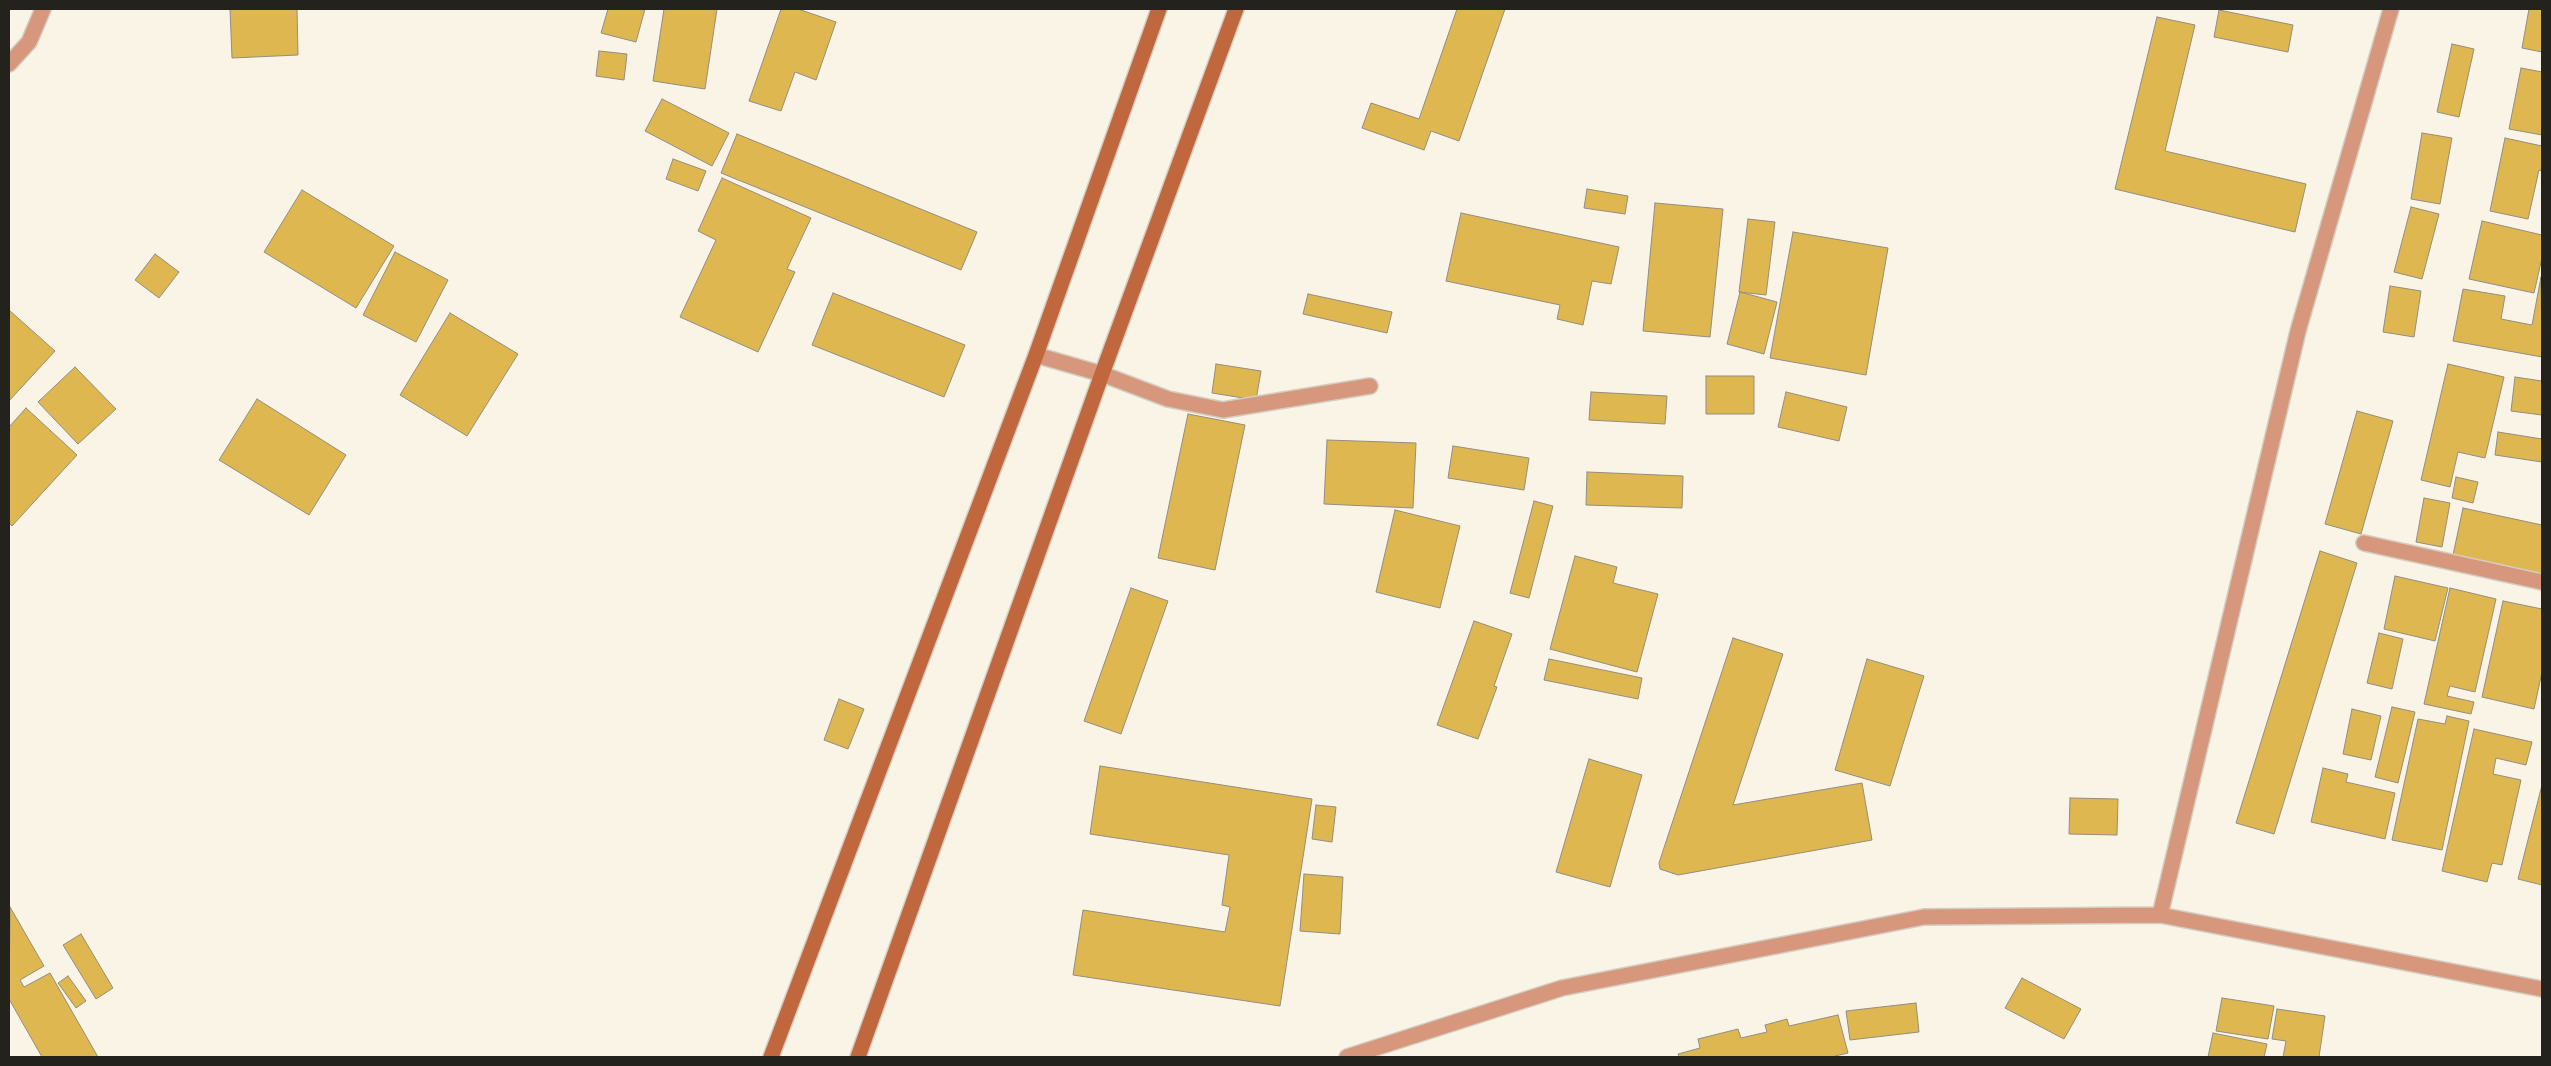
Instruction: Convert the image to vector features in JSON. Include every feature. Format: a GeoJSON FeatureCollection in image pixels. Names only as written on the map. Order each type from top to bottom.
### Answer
{"type":"FeatureCollection","features":[{"type":"Feature","properties":{"kind":"street"},"geometry":{"type":"LineString","coordinates":[[9,64],[29,42],[42,9]]}},
{"type":"Feature","properties":{"kind":"street"},"geometry":{"type":"LineString","coordinates":[[771,1057],[1036,356],[1159,9]]}},
{"type":"Feature","properties":{"kind":"street"},"geometry":{"type":"LineString","coordinates":[[858,1057],[1102,374],[1236,9]]}},
{"type":"Feature","properties":{"kind":"street"},"geometry":{"type":"LineString","coordinates":[[2160,915],[2298,331],[2391,9]]}},
{"type":"Feature","properties":{"kind":"street"},"geometry":{"type":"LineString","coordinates":[[1036,356],[1102,374],[1168,398],[1224,410],[1370,386]]}},
{"type":"Feature","properties":{"kind":"street"},"geometry":{"type":"LineString","coordinates":[[2364,543],[2542,582]]}},
{"type":"Feature","properties":{"kind":"street"},"geometry":{"type":"LineString","coordinates":[[1347,1057],[1562,988],[1924,917],[2160,915],[2542,989]]}},
{"type":"Feature","properties":{"kind":"building"},"geometry":{"type":"Polygon","coordinates":[[[230,9],[297,9],[298,55],[232,58],[230,9]]]}},
{"type":"Feature","properties":{"kind":"building"},"geometry":{"type":"Polygon","coordinates":[[[608,9],[645,9],[636,42],[601,33],[608,9]]]}},
{"type":"Feature","properties":{"kind":"building"},"geometry":{"type":"Polygon","coordinates":[[[664,9],[717,9],[705,89],[653,81],[664,9]]]}},
{"type":"Feature","properties":{"kind":"building"},"geometry":{"type":"Polygon","coordinates":[[[781,9],[798,9],[836,22],[816,80],[795,72],[781,111],[749,101],[781,9]]]}},
{"type":"Feature","properties":{"kind":"building"},"geometry":{"type":"Polygon","coordinates":[[[1457,9],[1505,9],[1459,141],[1431,131],[1424,150],[1362,128],[1371,103],[1419,119],[1457,9]]]}},
{"type":"Feature","properties":{"kind":"building"},"geometry":{"type":"Polygon","coordinates":[[[2529,9],[2542,9],[2542,52],[2522,48],[2529,9]]]}},
{"type":"Feature","properties":{"kind":"building"},"geometry":{"type":"Polygon","coordinates":[[[2219,10],[2293,25],[2288,52],[2214,37],[2219,10]]]}},
{"type":"Feature","properties":{"kind":"building"},"geometry":{"type":"Polygon","coordinates":[[[2157,17],[2195,25],[2165,151],[2306,184],[2295,232],[2115,189],[2157,17]]]}},
{"type":"Feature","properties":{"kind":"building"},"geometry":{"type":"Polygon","coordinates":[[[2452,44],[2474,49],[2459,117],[2437,112],[2452,44]]]}},
{"type":"Feature","properties":{"kind":"building"},"geometry":{"type":"Polygon","coordinates":[[[599,51],[627,54],[624,80],[596,76],[599,51]]]}},
{"type":"Feature","properties":{"kind":"building"},"geometry":{"type":"Polygon","coordinates":[[[2521,68],[2542,72],[2542,135],[2509,129],[2521,68]]]}},
{"type":"Feature","properties":{"kind":"building"},"geometry":{"type":"Polygon","coordinates":[[[662,99],[729,133],[712,166],[645,131],[662,99]]]}},
{"type":"Feature","properties":{"kind":"building"},"geometry":{"type":"Polygon","coordinates":[[[2422,133],[2452,138],[2440,204],[2411,199],[2422,133]]]}},
{"type":"Feature","properties":{"kind":"building"},"geometry":{"type":"Polygon","coordinates":[[[737,134],[977,232],[961,270],[721,173],[737,134]]]}},
{"type":"Feature","properties":{"kind":"building"},"geometry":{"type":"Polygon","coordinates":[[[2505,138],[2542,146],[2542,171],[2539,170],[2528,219],[2490,211],[2505,138]]]}},
{"type":"Feature","properties":{"kind":"building"},"geometry":{"type":"Polygon","coordinates":[[[673,159],[706,171],[698,191],[666,179],[673,159]]]}},
{"type":"Feature","properties":{"kind":"building"},"geometry":{"type":"Polygon","coordinates":[[[722,178],[811,218],[787,269],[795,272],[758,352],[680,317],[716,240],[698,231],[722,178]]]}},
{"type":"Feature","properties":{"kind":"building"},"geometry":{"type":"Polygon","coordinates":[[[1587,189],[1628,196],[1625,214],[1584,208],[1587,189]]]}},
{"type":"Feature","properties":{"kind":"building"},"geometry":{"type":"Polygon","coordinates":[[[302,190],[394,246],[356,308],[264,252],[302,190]]]}},
{"type":"Feature","properties":{"kind":"building"},"geometry":{"type":"Polygon","coordinates":[[[1655,203],[1723,209],[1710,337],[1643,331],[1655,203]]]}},
{"type":"Feature","properties":{"kind":"building"},"geometry":{"type":"Polygon","coordinates":[[[2411,207],[2439,214],[2422,279],[2394,272],[2411,207]]]}},
{"type":"Feature","properties":{"kind":"building"},"geometry":{"type":"Polygon","coordinates":[[[1461,213],[1619,247],[1611,284],[1592,281],[1583,325],[1557,319],[1560,305],[1446,281],[1461,213]]]}},
{"type":"Feature","properties":{"kind":"building"},"geometry":{"type":"Polygon","coordinates":[[[1748,219],[1775,222],[1766,295],[1739,292],[1748,219]]]}},
{"type":"Feature","properties":{"kind":"building"},"geometry":{"type":"Polygon","coordinates":[[[2482,221],[2542,235],[2542,258],[2534,293],[2469,279],[2482,221]]]}},
{"type":"Feature","properties":{"kind":"building"},"geometry":{"type":"Polygon","coordinates":[[[1793,232],[1888,248],[1866,375],[1770,358],[1793,232]]]}},
{"type":"Feature","properties":{"kind":"building"},"geometry":{"type":"Polygon","coordinates":[[[395,252],[448,280],[416,342],[363,315],[395,252]]]}},
{"type":"Feature","properties":{"kind":"building"},"geometry":{"type":"Polygon","coordinates":[[[155,254],[179,272],[159,298],[135,280],[155,254]]]}},
{"type":"Feature","properties":{"kind":"building"},"geometry":{"type":"Polygon","coordinates":[[[2541,277],[2542,357],[2453,341],[2463,289],[2505,296],[2501,319],[2532,325],[2541,277]]]}},
{"type":"Feature","properties":{"kind":"building"},"geometry":{"type":"Polygon","coordinates":[[[2390,286],[2421,291],[2414,337],[2383,332],[2390,286]]]}},
{"type":"Feature","properties":{"kind":"building"},"geometry":{"type":"Polygon","coordinates":[[[1740,292],[1777,302],[1764,354],[1727,344],[1740,292]]]}},
{"type":"Feature","properties":{"kind":"building"},"geometry":{"type":"Polygon","coordinates":[[[833,293],[965,345],[944,397],[812,345],[833,293]]]}},
{"type":"Feature","properties":{"kind":"building"},"geometry":{"type":"Polygon","coordinates":[[[1308,294],[1392,312],[1387,333],[1303,314],[1308,294]]]}},
{"type":"Feature","properties":{"kind":"building"},"geometry":{"type":"Polygon","coordinates":[[[9,310],[55,351],[9,401],[9,310]]]}},
{"type":"Feature","properties":{"kind":"building"},"geometry":{"type":"Polygon","coordinates":[[[450,313],[518,354],[467,436],[400,395],[450,313]]]}},
{"type":"Feature","properties":{"kind":"building"},"geometry":{"type":"Polygon","coordinates":[[[1216,364],[1261,371],[1256,400],[1212,393],[1216,364]]]}},
{"type":"Feature","properties":{"kind":"building"},"geometry":{"type":"Polygon","coordinates":[[[2448,364],[2504,377],[2485,458],[2458,452],[2450,487],[2421,480],[2448,364]]]}},
{"type":"Feature","properties":{"kind":"building"},"geometry":{"type":"Polygon","coordinates":[[[75,367],[116,409],[78,444],[38,402],[75,367]]]}},
{"type":"Feature","properties":{"kind":"building"},"geometry":{"type":"Polygon","coordinates":[[[1706,376],[1754,376],[1754,414],[1706,414],[1706,376]]]}},
{"type":"Feature","properties":{"kind":"building"},"geometry":{"type":"Polygon","coordinates":[[[2515,377],[2542,381],[2542,415],[2511,411],[2515,377]]]}},
{"type":"Feature","properties":{"kind":"building"},"geometry":{"type":"Polygon","coordinates":[[[1591,392],[1667,396],[1665,424],[1589,420],[1591,392]]]}},
{"type":"Feature","properties":{"kind":"building"},"geometry":{"type":"Polygon","coordinates":[[[1786,392],[1847,407],[1839,441],[1778,427],[1786,392]]]}},
{"type":"Feature","properties":{"kind":"building"},"geometry":{"type":"Polygon","coordinates":[[[257,399],[346,455],[309,515],[219,460],[257,399]]]}},
{"type":"Feature","properties":{"kind":"building"},"geometry":{"type":"Polygon","coordinates":[[[26,408],[77,455],[12,526],[9,523],[9,427],[26,408]]]}},
{"type":"Feature","properties":{"kind":"building"},"geometry":{"type":"Polygon","coordinates":[[[2357,411],[2393,421],[2361,534],[2325,524],[2357,411]]]}},
{"type":"Feature","properties":{"kind":"building"},"geometry":{"type":"Polygon","coordinates":[[[1188,414],[1245,425],[1215,570],[1158,558],[1188,414]]]}},
{"type":"Feature","properties":{"kind":"building"},"geometry":{"type":"Polygon","coordinates":[[[2498,432],[2542,439],[2542,462],[2495,455],[2498,432]]]}},
{"type":"Feature","properties":{"kind":"building"},"geometry":{"type":"Polygon","coordinates":[[[1327,440],[1416,443],[1413,508],[1324,504],[1327,440]]]}},
{"type":"Feature","properties":{"kind":"building"},"geometry":{"type":"Polygon","coordinates":[[[1453,446],[1529,458],[1524,490],[1448,478],[1453,446]]]}},
{"type":"Feature","properties":{"kind":"building"},"geometry":{"type":"Polygon","coordinates":[[[1587,472],[1683,476],[1682,508],[1586,505],[1587,472]]]}},
{"type":"Feature","properties":{"kind":"building"},"geometry":{"type":"Polygon","coordinates":[[[2456,477],[2478,482],[2473,503],[2452,498],[2456,477]]]}},
{"type":"Feature","properties":{"kind":"building"},"geometry":{"type":"Polygon","coordinates":[[[2424,498],[2450,503],[2442,547],[2416,542],[2424,498]]]}},
{"type":"Feature","properties":{"kind":"building"},"geometry":{"type":"Polygon","coordinates":[[[1534,501],[1553,506],[1529,598],[1510,593],[1534,501]]]}},
{"type":"Feature","properties":{"kind":"building"},"geometry":{"type":"Polygon","coordinates":[[[2463,508],[2542,525],[2542,574],[2453,555],[2463,508]]]}},
{"type":"Feature","properties":{"kind":"building"},"geometry":{"type":"Polygon","coordinates":[[[1395,510],[1460,526],[1440,608],[1376,592],[1395,510]]]}},
{"type":"Feature","properties":{"kind":"building"},"geometry":{"type":"Polygon","coordinates":[[[2320,551],[2357,563],[2274,834],[2236,823],[2320,551]]]}},
{"type":"Feature","properties":{"kind":"building"},"geometry":{"type":"Polygon","coordinates":[[[1575,556],[1617,567],[1613,583],[1658,594],[1637,672],[1550,649],[1575,556]]]}},
{"type":"Feature","properties":{"kind":"building"},"geometry":{"type":"Polygon","coordinates":[[[2395,576],[2448,588],[2435,641],[2384,629],[2395,576]]]}},
{"type":"Feature","properties":{"kind":"building"},"geometry":{"type":"Polygon","coordinates":[[[1131,588],[1168,601],[1121,734],[1084,721],[1131,588]]]}},
{"type":"Feature","properties":{"kind":"building"},"geometry":{"type":"Polygon","coordinates":[[[2450,588],[2496,599],[2475,692],[2450,686],[2447,696],[2474,702],[2471,714],[2424,704],[2450,588]]]}},
{"type":"Feature","properties":{"kind":"building"},"geometry":{"type":"Polygon","coordinates":[[[2503,601],[2542,609],[2542,672],[2534,709],[2482,697],[2503,601]]]}},
{"type":"Feature","properties":{"kind":"building"},"geometry":{"type":"Polygon","coordinates":[[[1474,621],[1512,634],[1494,686],[1497,687],[1478,739],[1437,725],[1474,621]]]}},
{"type":"Feature","properties":{"kind":"building"},"geometry":{"type":"Polygon","coordinates":[[[2379,633],[2403,639],[2392,689],[2367,683],[2379,633]]]}},
{"type":"Feature","properties":{"kind":"building"},"geometry":{"type":"Polygon","coordinates":[[[1733,638],[1783,654],[1733,805],[1862,783],[1872,840],[1678,875],[1660,869],[1659,863],[1733,638]]]}},
{"type":"Feature","properties":{"kind":"building"},"geometry":{"type":"Polygon","coordinates":[[[1549,659],[1642,678],[1638,699],[1544,680],[1549,659]]]}},
{"type":"Feature","properties":{"kind":"building"},"geometry":{"type":"Polygon","coordinates":[[[1867,659],[1924,676],[1890,786],[1835,770],[1867,659]]]}},
{"type":"Feature","properties":{"kind":"building"},"geometry":{"type":"Polygon","coordinates":[[[839,699],[864,709],[848,749],[824,740],[839,699]]]}},
{"type":"Feature","properties":{"kind":"building"},"geometry":{"type":"Polygon","coordinates":[[[2392,707],[2415,712],[2398,783],[2375,777],[2392,707]]]}},
{"type":"Feature","properties":{"kind":"building"},"geometry":{"type":"Polygon","coordinates":[[[2352,709],[2381,716],[2371,760],[2343,754],[2352,709]]]}},
{"type":"Feature","properties":{"kind":"building"},"geometry":{"type":"Polygon","coordinates":[[[2447,716],[2469,721],[2442,850],[2392,840],[2418,719],[2445,724],[2447,716]]]}},
{"type":"Feature","properties":{"kind":"building"},"geometry":{"type":"Polygon","coordinates":[[[2474,729],[2532,742],[2526,765],[2496,758],[2493,774],[2521,780],[2502,865],[2492,863],[2487,882],[2442,871],[2474,729]]]}},
{"type":"Feature","properties":{"kind":"building"},"geometry":{"type":"Polygon","coordinates":[[[1589,759],[1642,775],[1610,887],[1556,872],[1589,759]]]}},
{"type":"Feature","properties":{"kind":"building"},"geometry":{"type":"Polygon","coordinates":[[[1100,766],[1312,799],[1280,1006],[1073,975],[1083,910],[1225,932],[1230,907],[1222,905],[1229,855],[1090,834],[1100,766]]]}},
{"type":"Feature","properties":{"kind":"building"},"geometry":{"type":"Polygon","coordinates":[[[2323,768],[2348,774],[2346,782],[2395,793],[2385,839],[2311,822],[2323,768]]]}},
{"type":"Feature","properties":{"kind":"building"},"geometry":{"type":"Polygon","coordinates":[[[2542,785],[2542,885],[2518,879],[2542,785]]]}},
{"type":"Feature","properties":{"kind":"building"},"geometry":{"type":"Polygon","coordinates":[[[2070,798],[2118,799],[2117,835],[2069,834],[2070,798]]]}},
{"type":"Feature","properties":{"kind":"building"},"geometry":{"type":"Polygon","coordinates":[[[1316,805],[1336,807],[1332,842],[1312,839],[1316,805]]]}},
{"type":"Feature","properties":{"kind":"building"},"geometry":{"type":"Polygon","coordinates":[[[1304,874],[1343,877],[1340,934],[1300,931],[1304,874]]]}},
{"type":"Feature","properties":{"kind":"building"},"geometry":{"type":"Polygon","coordinates":[[[10,907],[44,966],[20,980],[24,987],[50,973],[98,1057],[42,1057],[9,999],[10,907]]]}},
{"type":"Feature","properties":{"kind":"building"},"geometry":{"type":"Polygon","coordinates":[[[81,934],[113,988],[96,999],[63,945],[81,934]]]}},
{"type":"Feature","properties":{"kind":"building"},"geometry":{"type":"Polygon","coordinates":[[[68,976],[86,1001],[76,1008],[58,983],[68,976]]]}},
{"type":"Feature","properties":{"kind":"building"},"geometry":{"type":"Polygon","coordinates":[[[2022,978],[2081,1009],[2064,1039],[2005,1008],[2022,978]]]}},
{"type":"Feature","properties":{"kind":"building"},"geometry":{"type":"Polygon","coordinates":[[[2222,998],[2274,1006],[2268,1039],[2216,1031],[2222,998]]]}},
{"type":"Feature","properties":{"kind":"building"},"geometry":{"type":"Polygon","coordinates":[[[1916,1003],[1919,1032],[1850,1040],[1846,1011],[1916,1003]]]}},
{"type":"Feature","properties":{"kind":"building"},"geometry":{"type":"Polygon","coordinates":[[[2277,1009],[2325,1016],[2319,1057],[2283,1057],[2286,1041],[2272,1039],[2277,1009]]]}},
{"type":"Feature","properties":{"kind":"building"},"geometry":{"type":"Polygon","coordinates":[[[1838,1015],[1848,1053],[1831,1057],[1679,1057],[1678,1054],[1700,1048],[1698,1039],[1738,1029],[1741,1038],[1767,1032],[1765,1025],[1787,1019],[1789,1026],[1838,1015]]]}},
{"type":"Feature","properties":{"kind":"building"},"geometry":{"type":"Polygon","coordinates":[[[2213,1033],[2267,1044],[2264,1057],[2208,1057],[2213,1033]]]}}]}
